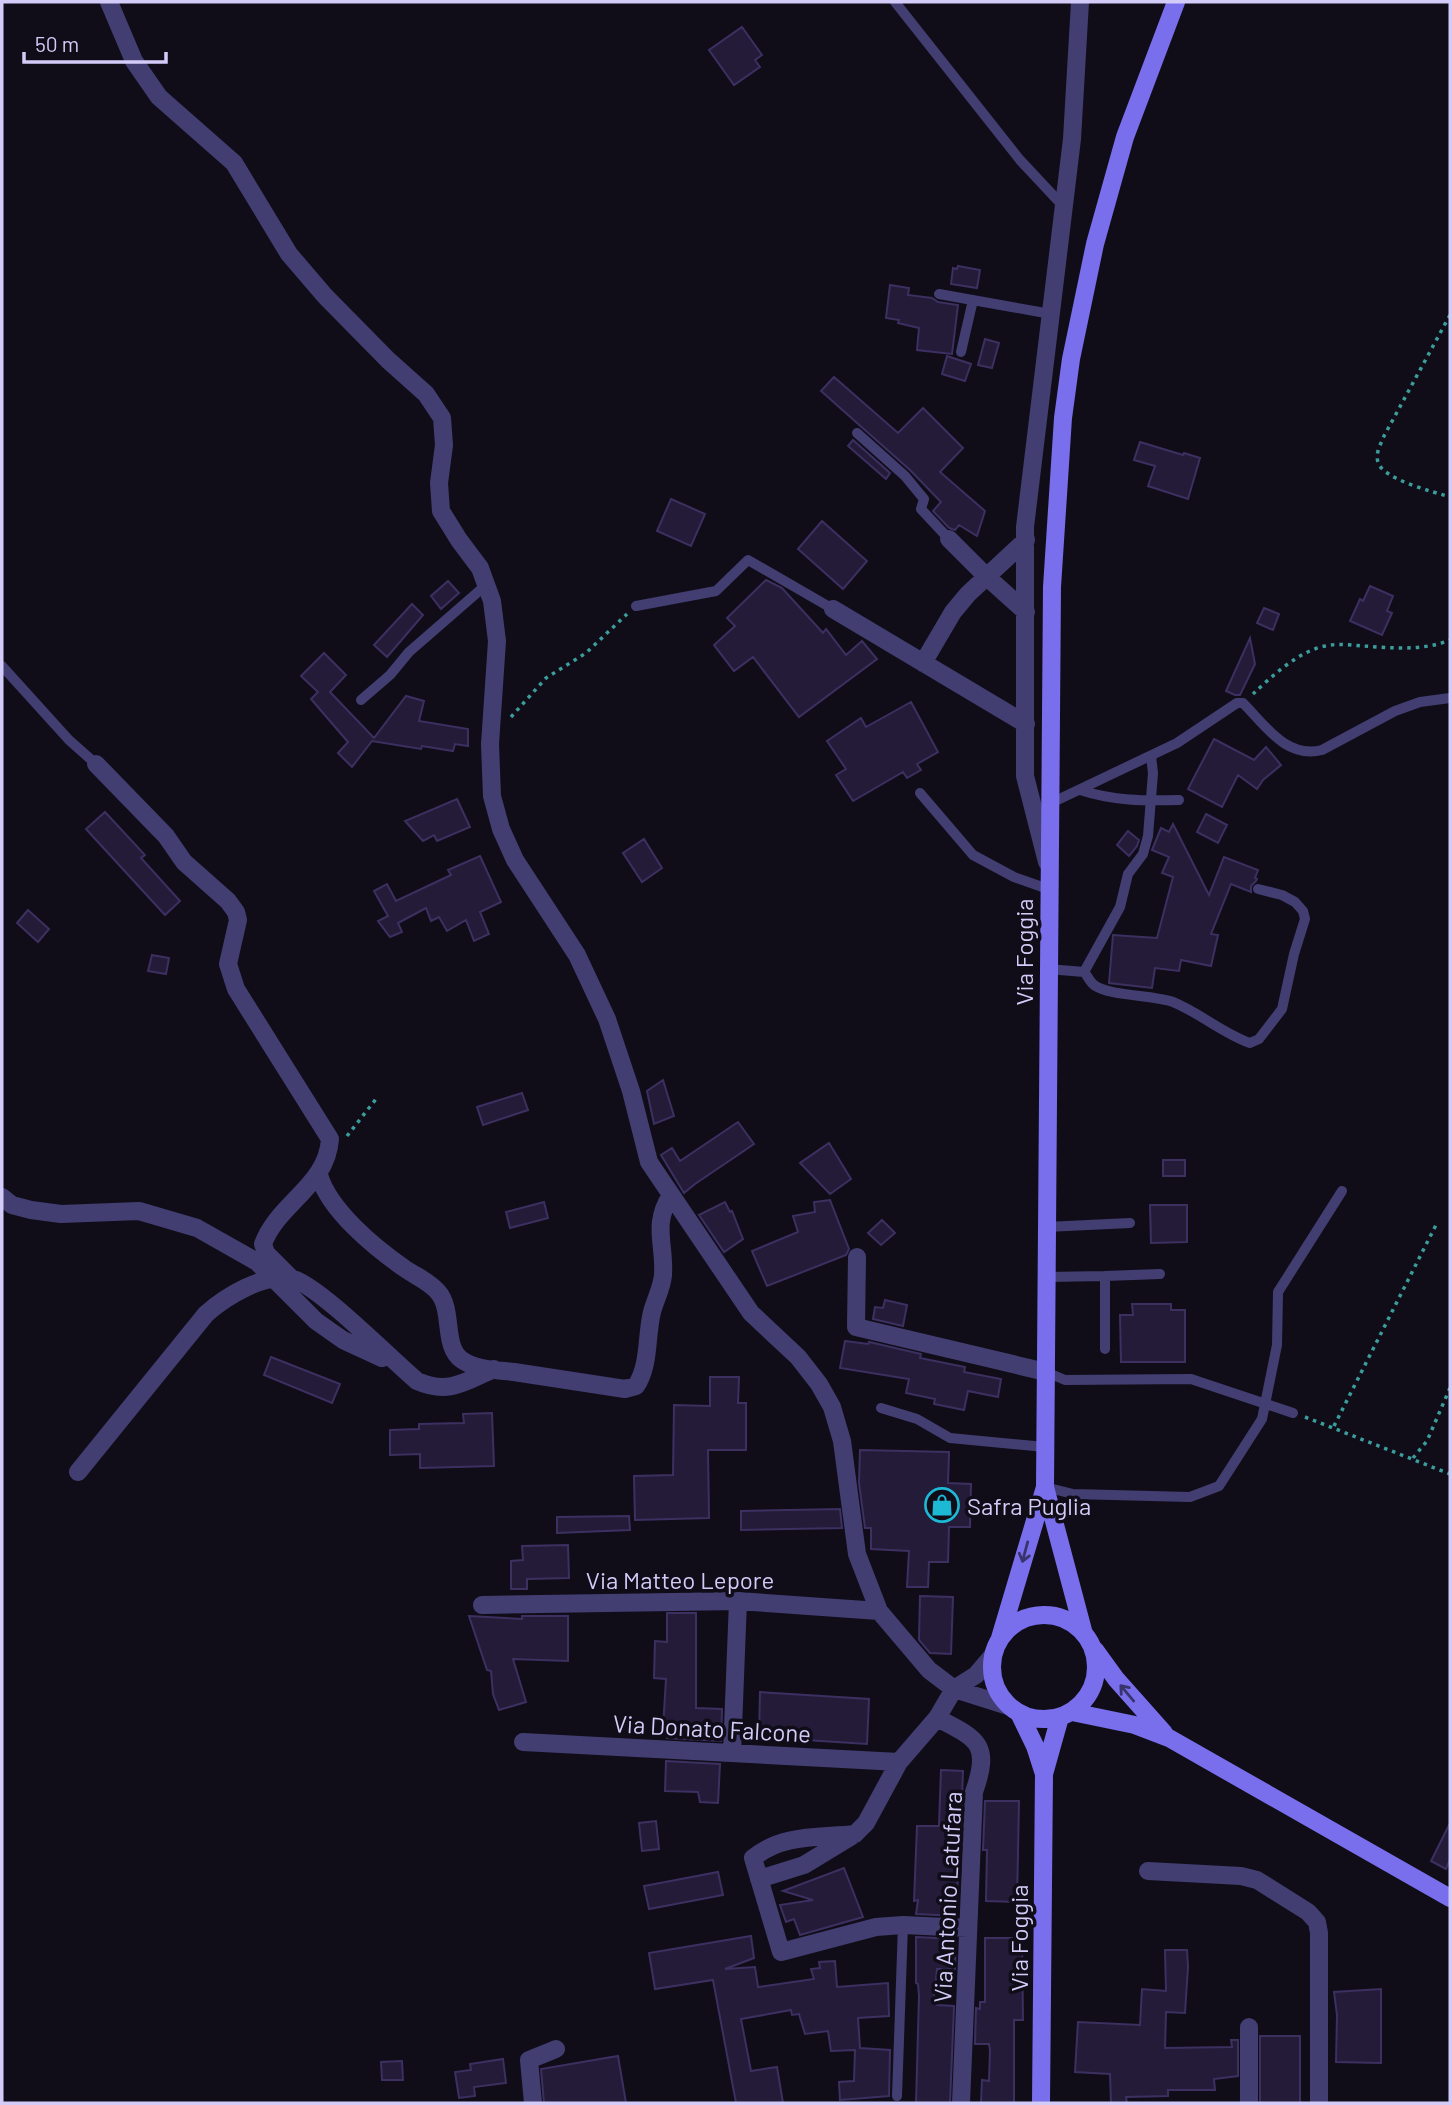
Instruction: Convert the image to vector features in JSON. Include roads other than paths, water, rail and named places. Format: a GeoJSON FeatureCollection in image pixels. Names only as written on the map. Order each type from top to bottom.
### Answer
{"type":"FeatureCollection","features":[{"type":"Feature","properties":{"kind":"main road","name":"Via Foggia"},"geometry":{"type":"LineString","coordinates":[[1041,2103],[1044,1774],[1035,1746],[1014,1709],[999,1695],[991,1669],[1045,1487],[1052,587],[1063,418],[1071,359],[1095,244],[1125,138],[1176,2]]}},
{"type":"Feature","properties":{"kind":"main road","name":"Via Foggia"},"geometry":{"type":"LineString","coordinates":[[1044,1774],[1066,1715],[1083,1702],[1094,1681],[1096,1658],[1087,1638],[1045,1487]]}},
{"type":"Feature","properties":{"kind":"main road"},"geometry":{"type":"LineString","coordinates":[[1000,1638],[1012,1626],[1026,1618],[1041,1615],[1065,1620],[1087,1638],[1116,1679],[1169,1738]]}},
{"type":"Feature","properties":{"kind":"main road"},"geometry":{"type":"LineString","coordinates":[[1014,1709],[1039,1719],[1066,1715],[1135,1725],[1169,1738],[1450,1898]]}},
{"type":"Feature","properties":{"kind":"street"},"geometry":{"type":"LineString","coordinates":[[109,2],[134,61],[159,97],[234,163],[289,254],[325,296],[426,394],[442,418],[444,444],[439,483],[441,511],[480,568],[492,601],[497,641],[491,744],[492,796],[501,829],[515,860],[577,955],[607,1019],[632,1091],[649,1162],[751,1313],[798,1357],[819,1384],[832,1407],[842,1441],[857,1554],[878,1611],[929,1670],[954,1689],[1014,1709]]}},
{"type":"Feature","properties":{"kind":"street"},"geometry":{"type":"LineString","coordinates":[[1048,869],[1025,776],[1026,540],[1072,139],[1080,2]]}},
{"type":"Feature","properties":{"kind":"street"},"geometry":{"type":"LineString","coordinates":[[949,539],[1026,612]]}},
{"type":"Feature","properties":{"kind":"street"},"geometry":{"type":"LineString","coordinates":[[923,663],[953,612],[1026,540]]}},
{"type":"Feature","properties":{"kind":"street"},"geometry":{"type":"LineString","coordinates":[[833,609],[1026,724]]}},
{"type":"Feature","properties":{"kind":"street"},"geometry":{"type":"LineString","coordinates":[[96,764],[166,836],[184,862],[228,901],[236,912],[239,920],[228,964],[230,974],[236,989],[330,1139],[322,1168],[322,1185],[368,1240],[386,1256],[439,1292],[446,1303],[456,1354],[471,1364],[494,1369],[625,1389],[636,1386],[642,1377],[648,1328],[663,1276],[659,1223],[663,1208],[671,1195]]}},
{"type":"Feature","properties":{"kind":"street"},"geometry":{"type":"LineString","coordinates":[[283,1279],[266,1253],[264,1244],[271,1229],[322,1168]]}},
{"type":"Feature","properties":{"kind":"street"},"geometry":{"type":"LineString","coordinates":[[2,1197],[12,1205],[31,1210],[61,1214],[139,1211],[197,1228],[235,1248],[283,1279],[324,1299],[417,1381],[432,1388],[452,1388],[494,1369]]}},
{"type":"Feature","properties":{"kind":"street"},"geometry":{"type":"LineString","coordinates":[[857,1257],[856,1327],[1046,1372]]}},
{"type":"Feature","properties":{"kind":"street"},"geometry":{"type":"LineString","coordinates":[[78,1472],[206,1314],[220,1301],[252,1285],[283,1279]]}},
{"type":"Feature","properties":{"kind":"street"},"geometry":{"type":"LineString","coordinates":[[732,1753],[738,1601]]}},
{"type":"Feature","properties":{"kind":"street","name":"Via Matteo Lepore"},"geometry":{"type":"LineString","coordinates":[[482,1605],[738,1601],[878,1611]]}},
{"type":"Feature","properties":{"kind":"street"},"geometry":{"type":"LineString","coordinates":[[759,1879],[804,1865],[855,1835],[866,1823],[899,1762],[937,1718],[954,1689],[976,1675],[993,1655]]}},
{"type":"Feature","properties":{"kind":"street","name":"Via Antonio Latufara"},"geometry":{"type":"LineString","coordinates":[[937,1718],[968,1734],[981,1748],[982,1768],[974,1792],[961,2103]]}},
{"type":"Feature","properties":{"kind":"street","name":"Via Donato Falcone"},"geometry":{"type":"LineString","coordinates":[[523,1742],[899,1762]]}},
{"type":"Feature","properties":{"kind":"street"},"geometry":{"type":"LineString","coordinates":[[855,1835],[783,1840],[766,1847],[752,1858],[781,1952],[876,1927],[903,1925],[968,1928]]}},
{"type":"Feature","properties":{"kind":"street"},"geometry":{"type":"LineString","coordinates":[[1148,1871],[1241,1876],[1257,1880],[1308,1912],[1317,1922],[1319,2103]]}},
{"type":"Feature","properties":{"kind":"street"},"geometry":{"type":"LineString","coordinates":[[1249,2027],[1249,2103]]}},
{"type":"Feature","properties":{"kind":"street"},"geometry":{"type":"LineString","coordinates":[[533,2103],[529,2060],[556,2049]]}},
{"type":"Feature","properties":{"kind":"lane"},"geometry":{"type":"LineString","coordinates":[[895,2],[1020,160],[1064,207]]}},
{"type":"Feature","properties":{"kind":"lane"},"geometry":{"type":"LineString","coordinates":[[939,294],[1051,314]]}},
{"type":"Feature","properties":{"kind":"lane"},"geometry":{"type":"LineString","coordinates":[[961,352],[973,300]]}},
{"type":"Feature","properties":{"kind":"lane"},"geometry":{"type":"LineString","coordinates":[[857,433],[905,475],[924,499],[920,509],[949,539]]}},
{"type":"Feature","properties":{"kind":"lane"},"geometry":{"type":"LineString","coordinates":[[636,606],[716,591],[748,560],[833,609]]}},
{"type":"Feature","properties":{"kind":"lane"},"geometry":{"type":"LineString","coordinates":[[361,699],[390,675],[409,652],[486,586]]}},
{"type":"Feature","properties":{"kind":"lane"},"geometry":{"type":"LineString","coordinates":[[2,666],[69,740],[96,764]]}},
{"type":"Feature","properties":{"kind":"lane"},"geometry":{"type":"LineString","coordinates":[[1049,804],[1177,743],[1237,703],[1244,702],[1284,745],[1312,753],[1322,751],[1395,711],[1420,702],[1450,698]]}},
{"type":"Feature","properties":{"kind":"lane"},"geometry":{"type":"LineString","coordinates":[[1084,972],[1120,907],[1128,874],[1143,854],[1148,836],[1153,773],[1151,756]]}},
{"type":"Feature","properties":{"kind":"lane"},"geometry":{"type":"LineString","coordinates":[[1080,790],[1100,797],[1135,802],[1179,800]]}},
{"type":"Feature","properties":{"kind":"lane"},"geometry":{"type":"LineString","coordinates":[[920,793],[974,855],[1014,877],[1048,889]]}},
{"type":"Feature","properties":{"kind":"lane"},"geometry":{"type":"LineString","coordinates":[[1048,969],[1084,972],[1095,986],[1141,997],[1160,998],[1175,1003],[1236,1038],[1250,1042],[1259,1039],[1282,1009],[1305,919],[1303,911],[1295,902],[1282,895],[1258,889]]}},
{"type":"Feature","properties":{"kind":"lane"},"geometry":{"type":"LineString","coordinates":[[1045,1487],[1073,1494],[1190,1497],[1219,1486],[1262,1419],[1277,1345],[1278,1292],[1342,1191]]}},
{"type":"Feature","properties":{"kind":"lane"},"geometry":{"type":"LineString","coordinates":[[1046,1227],[1130,1223]]}},
{"type":"Feature","properties":{"kind":"lane"},"geometry":{"type":"LineString","coordinates":[[1046,1277],[1160,1274]]}},
{"type":"Feature","properties":{"kind":"lane"},"geometry":{"type":"LineString","coordinates":[[1105,1276],[1105,1349]]}},
{"type":"Feature","properties":{"kind":"lane"},"geometry":{"type":"LineString","coordinates":[[1046,1372],[1065,1380],[1191,1379],[1293,1413]]}},
{"type":"Feature","properties":{"kind":"lane"},"geometry":{"type":"LineString","coordinates":[[881,1408],[917,1419],[950,1438],[1045,1447]]}},
{"type":"Feature","properties":{"kind":"lane"},"geometry":{"type":"LineString","coordinates":[[897,2096],[903,1925]]}},
{"type":"Feature","properties":{"kind":"place","name":"Safra Puglia"},"geometry":{"type":"Point","coordinates":[942,1505]}}]}
